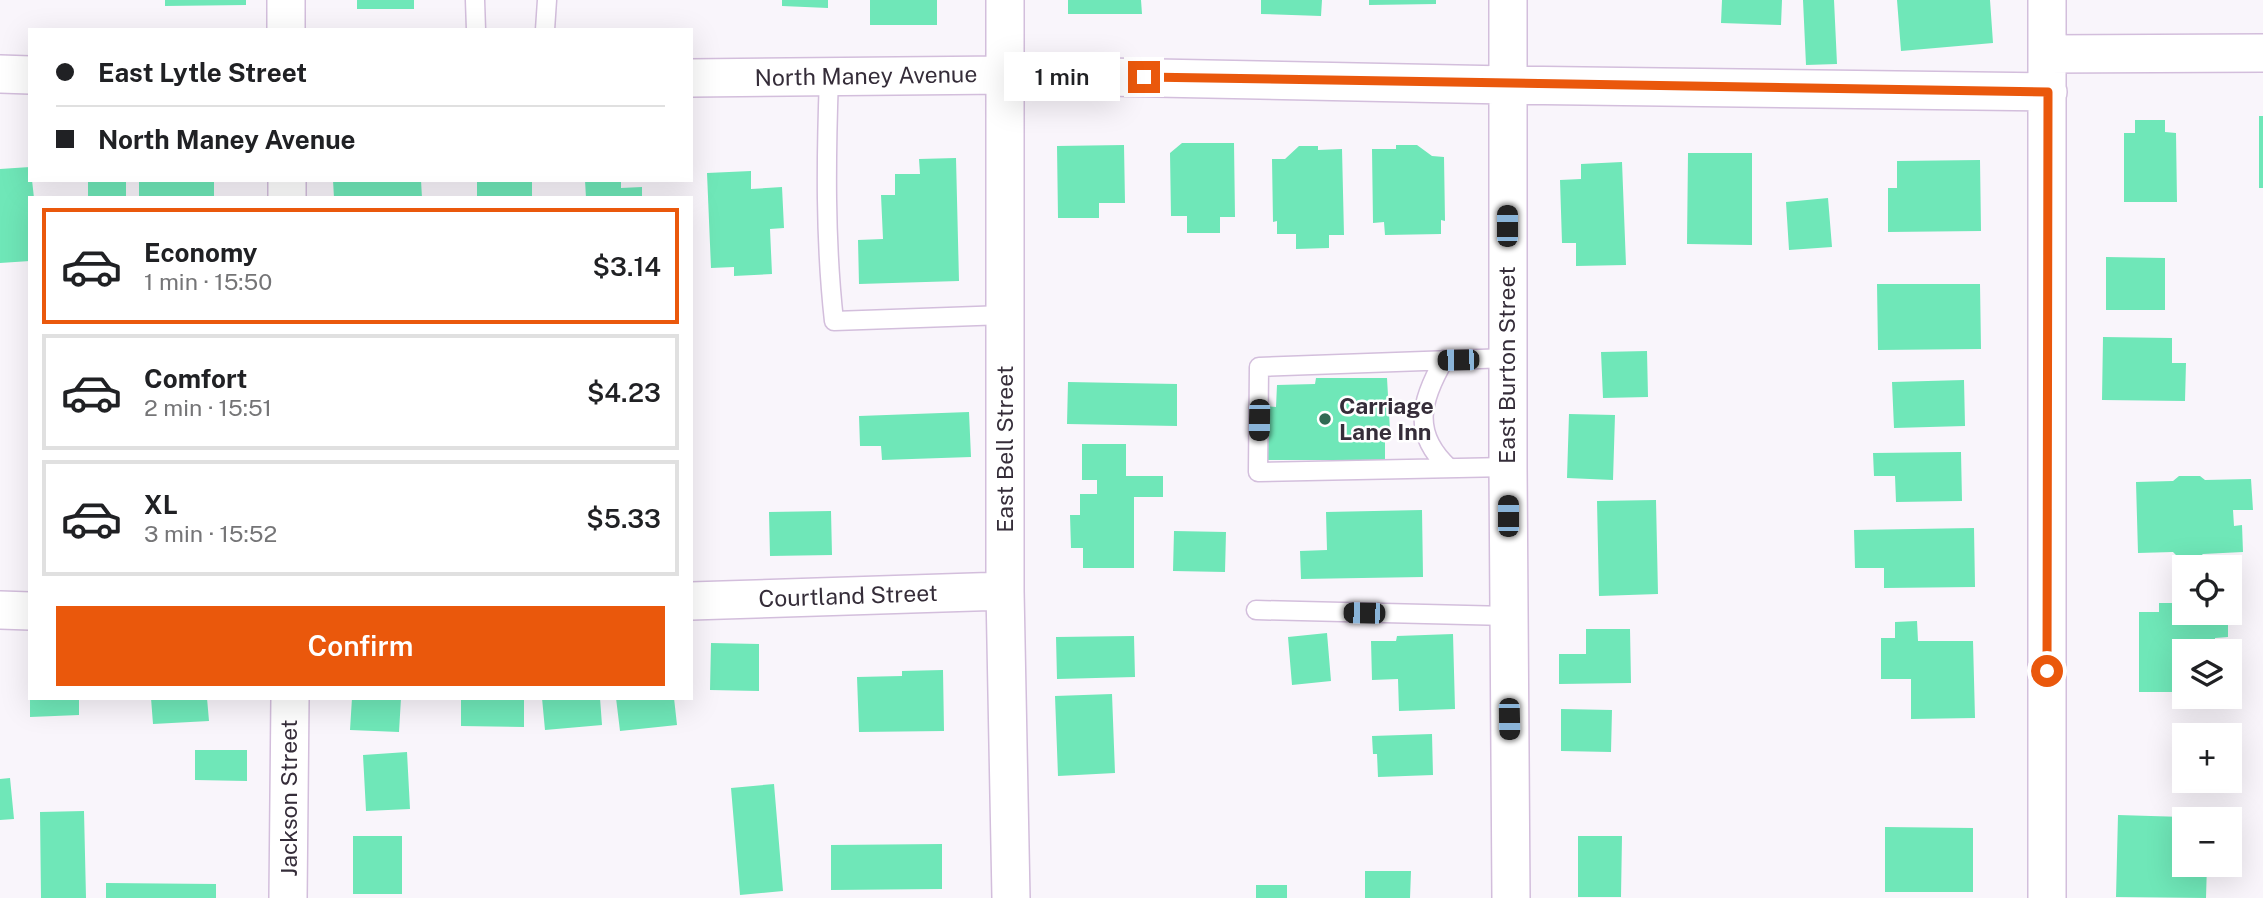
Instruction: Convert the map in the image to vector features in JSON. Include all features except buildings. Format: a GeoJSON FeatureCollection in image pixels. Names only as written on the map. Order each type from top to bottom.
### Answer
{"type":"FeatureCollection","features":[{"type":"Feature","properties":{"kind":"street"},"geometry":{"type":"LineString","coordinates":[[286,0],[286,28]]}},
{"type":"Feature","properties":{"kind":"street","name":"East Bell Street"},"geometry":{"type":"LineString","coordinates":[[1005,0],[1005,591],[1011,898]]}},
{"type":"Feature","properties":{"kind":"street","name":"East Burton Street"},"geometry":{"type":"LineString","coordinates":[[1508,0],[1511,898]]}},
{"type":"Feature","properties":{"kind":"street"},"geometry":{"type":"LineString","coordinates":[[2047,0],[2047,898]]}},
{"type":"Feature","properties":{"kind":"street"},"geometry":{"type":"LineString","coordinates":[[2047,54],[2263,53]]}},
{"type":"Feature","properties":{"kind":"street"},"geometry":{"type":"LineString","coordinates":[[0,74],[28,75]]}},
{"type":"Feature","properties":{"kind":"street","name":"North Maney Avenue"},"geometry":{"type":"LineString","coordinates":[[693,78],[1004,75],[2048,92]]}},
{"type":"Feature","properties":{"kind":"street","name":"Courtland Street"},"geometry":{"type":"LineString","coordinates":[[693,601],[1005,591]]}},
{"type":"Feature","properties":{"kind":"street"},"geometry":{"type":"LineString","coordinates":[[0,610],[28,611]]}},
{"type":"Feature","properties":{"kind":"street","name":"Jackson Street"},"geometry":{"type":"LineString","coordinates":[[288,898],[290,700]]}},
{"type":"Feature","properties":{"kind":"lane"},"geometry":{"type":"LineString","coordinates":[[475,0],[476,28]]}},
{"type":"Feature","properties":{"kind":"lane"},"geometry":{"type":"LineString","coordinates":[[545,28],[547,0]]}},
{"type":"Feature","properties":{"kind":"lane"},"geometry":{"type":"LineString","coordinates":[[829,77],[826,153],[828,268],[834,321],[1005,315]]}},
{"type":"Feature","properties":{"kind":"lane"},"geometry":{"type":"LineString","coordinates":[[1508,358],[1259,368],[1258,472],[1508,467]]}},
{"type":"Feature","properties":{"kind":"lane"},"geometry":{"type":"LineString","coordinates":[[1444,360],[1429,386],[1423,427],[1436,457],[1449,468]]}},
{"type":"Feature","properties":{"kind":"lane"},"geometry":{"type":"LineString","coordinates":[[1256,610],[1508,616]]}},
{"type":"Feature","properties":{"kind":"place","name":"Carriage Lane Inn"},"geometry":{"type":"Point","coordinates":[1325,419]}},
{"type":"Feature","properties":{"kind":"route"},"geometry":{"type":"LineString","coordinates":[[1144,77],[2048,92],[2047,671]]}}]}
